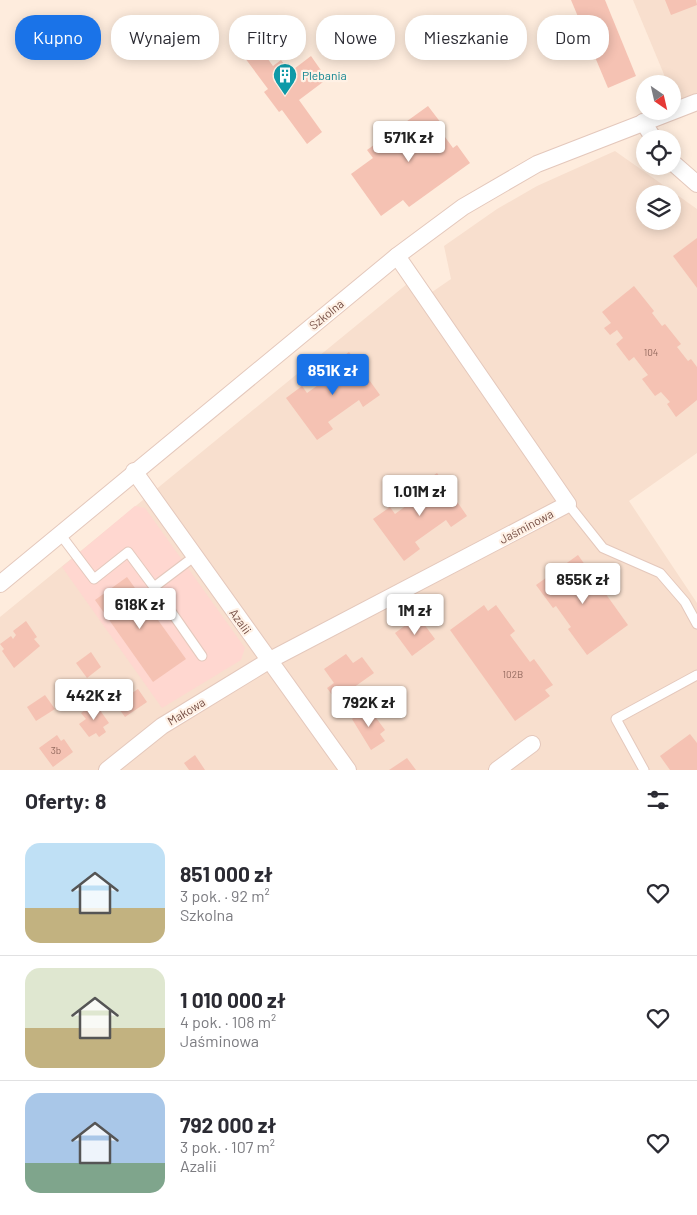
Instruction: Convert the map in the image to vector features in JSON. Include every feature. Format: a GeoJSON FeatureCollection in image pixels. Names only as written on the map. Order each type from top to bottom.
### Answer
{"type":"FeatureCollection","features":[{"type":"Feature","properties":{"kind":"street","name":"Szkolna"},"geometry":{"type":"LineString","coordinates":[[0,584],[134,471],[397,256],[492,188],[537,164],[603,142],[643,122],[697,102]]}},
{"type":"Feature","properties":{"kind":"street"},"geometry":{"type":"LineString","coordinates":[[643,122],[648,130]]}},
{"type":"Feature","properties":{"kind":"street"},"geometry":{"type":"LineString","coordinates":[[681,170],[697,184]]}},
{"type":"Feature","properties":{"kind":"street","name":"Jaśminowa"},"geometry":{"type":"LineString","coordinates":[[270,660],[568,504],[397,256]]}},
{"type":"Feature","properties":{"kind":"street","name":"Azalii"},"geometry":{"type":"LineString","coordinates":[[134,471],[348,770]]}},
{"type":"Feature","properties":{"kind":"street","name":"Makowa"},"geometry":{"type":"LineString","coordinates":[[107,770],[162,726],[270,660]]}},
{"type":"Feature","properties":{"kind":"street"},"geometry":{"type":"LineString","coordinates":[[497,770],[532,744]]}},
{"type":"Feature","properties":{"kind":"lane"},"geometry":{"type":"LineString","coordinates":[[568,504],[603,548],[660,573],[680,595],[697,624]]}},
{"type":"Feature","properties":{"kind":"lane"},"geometry":{"type":"LineString","coordinates":[[60,534],[94,579],[128,552],[202,656]]}},
{"type":"Feature","properties":{"kind":"lane"},"geometry":{"type":"LineString","coordinates":[[154,587],[195,556]]}},
{"type":"Feature","properties":{"kind":"lane"},"geometry":{"type":"LineString","coordinates":[[644,770],[616,719],[697,676]]}},
{"type":"Feature","properties":{"kind":"shaded area"},"geometry":{"type":"Polygon","coordinates":[[[633,0],[697,0],[697,105],[681,98],[681,75],[664,75],[633,0]]]}},
{"type":"Feature","properties":{"kind":"shaded area"},"geometry":{"type":"Polygon","coordinates":[[[615,151],[636,166],[636,175],[649,175],[663,185],[636,185],[636,230],[681,230],[681,198],[697,209],[697,453],[629,501],[697,603],[697,770],[0,770],[0,617],[407,284],[419,301],[451,279],[444,246],[497,209],[537,186],[615,151]]]}},
{"type":"Feature","properties":{"kind":"shaded area"},"geometry":{"type":"Polygon","coordinates":[[[135,506],[145,508],[245,648],[241,660],[162,708],[62,567],[135,506]]]}},
{"type":"Feature","properties":{"kind":"building"},"geometry":{"type":"Polygon","coordinates":[[[571,0],[605,0],[636,76],[608,88],[596,60],[609,60],[609,15],[577,15],[571,0]]]}},
{"type":"Feature","properties":{"kind":"building"},"geometry":{"type":"Polygon","coordinates":[[[665,0],[696,0],[697,5],[671,15],[665,0]]]}},
{"type":"Feature","properties":{"kind":"building","name":"Plebania"},"geometry":{"type":"Polygon","coordinates":[[[311,56],[327,79],[299,100],[322,132],[307,144],[282,110],[279,112],[264,92],[268,89],[246,60],[269,60],[273,66],[281,60],[290,72],[311,56]]]}},
{"type":"Feature","properties":{"kind":"building"},"geometry":{"type":"Polygon","coordinates":[[[428,106],[441,123],[437,126],[453,148],[457,145],[470,163],[409,207],[403,200],[381,216],[351,174],[373,158],[367,150],[428,106]]]}},
{"type":"Feature","properties":{"kind":"building"},"geometry":{"type":"Polygon","coordinates":[[[697,238],[697,288],[673,256],[697,238]]]}},
{"type":"Feature","properties":{"kind":"building"},"geometry":{"type":"Polygon","coordinates":[[[634,286],[654,311],[652,313],[662,326],[665,324],[681,344],[677,347],[688,361],[691,359],[697,367],[697,400],[676,417],[667,404],[670,402],[661,392],[655,396],[642,379],[648,375],[634,357],[629,361],[616,344],[623,338],[617,330],[610,335],[604,328],[611,323],[602,312],[634,286]]]}},
{"type":"Feature","properties":{"kind":"building"},"geometry":{"type":"Polygon","coordinates":[[[349,352],[380,395],[363,407],[359,400],[328,422],[333,429],[317,440],[286,398],[302,386],[307,393],[338,371],[333,364],[349,352]]]}},
{"type":"Feature","properties":{"kind":"building"},"geometry":{"type":"Polygon","coordinates":[[[437,473],[467,516],[451,527],[446,520],[415,542],[420,549],[404,561],[373,519],[390,507],[395,514],[425,492],[420,485],[437,473]]]}},
{"type":"Feature","properties":{"kind":"building"},"geometry":{"type":"Polygon","coordinates":[[[578,555],[628,625],[587,655],[568,629],[571,627],[556,606],[553,608],[536,585],[578,555]]]}},
{"type":"Feature","properties":{"kind":"building"},"geometry":{"type":"Polygon","coordinates":[[[127,577],[186,659],[153,682],[95,600],[127,577]]]}},
{"type":"Feature","properties":{"kind":"building"},"geometry":{"type":"Polygon","coordinates":[[[484,605],[488,611],[496,605],[515,631],[510,635],[530,662],[534,659],[553,685],[545,690],[550,696],[515,721],[450,630],[484,605]]]}},
{"type":"Feature","properties":{"kind":"building"},"geometry":{"type":"Polygon","coordinates":[[[418,616],[435,639],[412,656],[395,633],[418,616]]]}},
{"type":"Feature","properties":{"kind":"building"},"geometry":{"type":"Polygon","coordinates":[[[26,621],[37,637],[34,639],[40,646],[14,668],[2,651],[4,649],[0,644],[11,636],[13,639],[16,635],[13,631],[26,621]]]}},
{"type":"Feature","properties":{"kind":"building"},"geometry":{"type":"Polygon","coordinates":[[[91,652],[101,667],[87,678],[76,663],[91,652]]]}},
{"type":"Feature","properties":{"kind":"building"},"geometry":{"type":"Polygon","coordinates":[[[346,654],[353,663],[362,657],[374,673],[336,700],[327,688],[334,683],[324,669],[346,654]]]}},
{"type":"Feature","properties":{"kind":"building"},"geometry":{"type":"Polygon","coordinates":[[[122,686],[126,691],[132,693],[138,689],[147,702],[125,717],[109,695],[122,686]]]}},
{"type":"Feature","properties":{"kind":"building"},"geometry":{"type":"Polygon","coordinates":[[[45,695],[55,709],[36,721],[27,707],[45,695]]]}},
{"type":"Feature","properties":{"kind":"building"},"geometry":{"type":"Polygon","coordinates":[[[95,703],[109,723],[103,727],[106,732],[99,737],[96,733],[89,737],[79,724],[86,719],[81,713],[95,703]]]}},
{"type":"Feature","properties":{"kind":"building"},"geometry":{"type":"Polygon","coordinates":[[[368,707],[385,730],[380,734],[385,741],[371,750],[352,719],[357,715],[356,712],[368,707]]]}},
{"type":"Feature","properties":{"kind":"building"},"geometry":{"type":"Polygon","coordinates":[[[690,734],[697,743],[697,770],[670,770],[660,756],[690,734]]]}},
{"type":"Feature","properties":{"kind":"building"},"geometry":{"type":"Polygon","coordinates":[[[57,735],[61,741],[64,739],[73,752],[53,767],[39,748],[57,735]]]}},
{"type":"Feature","properties":{"kind":"building"},"geometry":{"type":"Polygon","coordinates":[[[195,755],[205,770],[189,770],[184,763],[195,755]]]}},
{"type":"Feature","properties":{"kind":"building"},"geometry":{"type":"Polygon","coordinates":[[[407,758],[416,770],[389,770],[407,758]]]}},
{"type":"Feature","properties":{"kind":"place","name":"Plebania"},"geometry":{"type":"Point","coordinates":[285,96]}}]}
